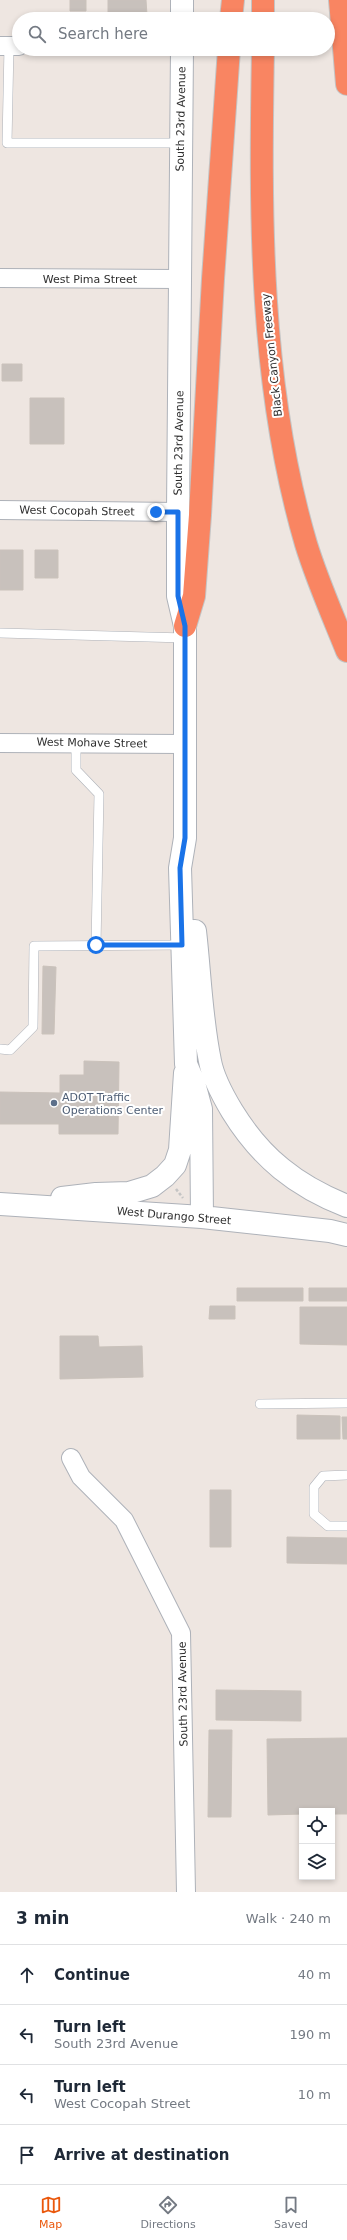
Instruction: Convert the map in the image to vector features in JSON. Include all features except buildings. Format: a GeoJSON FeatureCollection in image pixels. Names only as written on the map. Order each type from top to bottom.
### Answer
{"type":"FeatureCollection","features":[{"type":"Feature","properties":{"kind":"highway"},"geometry":{"type":"LineString","coordinates":[[232,12],[233,0]]}},
{"type":"Feature","properties":{"kind":"highway"},"geometry":{"type":"LineString","coordinates":[[263,0],[263,12]]}},
{"type":"Feature","properties":{"kind":"highway"},"geometry":{"type":"LineString","coordinates":[[340,0],[347,84]]}},
{"type":"Feature","properties":{"kind":"highway"},"geometry":{"type":"LineString","coordinates":[[185,632],[194,596],[213,279],[229,56]]}},
{"type":"Feature","properties":{"kind":"highway","name":"Black Canyon Freeway"},"geometry":{"type":"LineString","coordinates":[[264,56],[262,181],[264,279],[279,428],[306,545],[347,651]]}},
{"type":"Feature","properties":{"kind":"main road"},"geometry":{"type":"LineString","coordinates":[[182,0],[182,12]]}},
{"type":"Feature","properties":{"kind":"main road","name":"South 23rd Avenue"},"geometry":{"type":"LineString","coordinates":[[182,56],[179,279],[178,596],[185,632],[185,838],[180,868],[186,1064],[194,1083],[201,1109],[202,1217]]}},
{"type":"Feature","properties":{"kind":"main road"},"geometry":{"type":"LineString","coordinates":[[185,838],[205,1030],[210,1062],[222,1095],[246,1133],[278,1167],[319,1194],[347,1206]]}},
{"type":"Feature","properties":{"kind":"main road"},"geometry":{"type":"LineString","coordinates":[[5,1204],[96,1194],[129,1193],[152,1186],[175,1165],[180,1150],[186,1064]]}},
{"type":"Feature","properties":{"kind":"main road","name":"West Durango Street"},"geometry":{"type":"LineString","coordinates":[[5,1204],[202,1217],[347,1235]]}},
{"type":"Feature","properties":{"kind":"street","name":"West Pima Street"},"geometry":{"type":"LineString","coordinates":[[0,278],[179,279]]}},
{"type":"Feature","properties":{"kind":"street","name":"West Cocopah Street"},"geometry":{"type":"LineString","coordinates":[[0,510],[178,512]]}},
{"type":"Feature","properties":{"kind":"street","name":"West Mohave Street"},"geometry":{"type":"LineString","coordinates":[[0,743],[184,744]]}},
{"type":"Feature","properties":{"kind":"street","name":"South 23rd Avenue"},"geometry":{"type":"LineString","coordinates":[[71,1458],[80,1477],[124,1520],[181,1633],[186,1892]]}},
{"type":"Feature","properties":{"kind":"lane"},"geometry":{"type":"LineString","coordinates":[[9,46],[7,142],[180,142]]}},
{"type":"Feature","properties":{"kind":"lane"},"geometry":{"type":"LineString","coordinates":[[0,633],[185,632]]}},
{"type":"Feature","properties":{"kind":"lane"},"geometry":{"type":"LineString","coordinates":[[76,743],[76,770],[99,794],[96,945]]}},
{"type":"Feature","properties":{"kind":"lane"},"geometry":{"type":"LineString","coordinates":[[0,1050],[10,1050],[33,1027],[34,946],[182,945]]}},
{"type":"Feature","properties":{"kind":"lane"},"geometry":{"type":"LineString","coordinates":[[260,1404],[347,1402]]}},
{"type":"Feature","properties":{"kind":"lane"},"geometry":{"type":"LineString","coordinates":[[347,1475],[323,1476],[314,1487],[314,1514],[328,1526],[347,1526]]}},
{"type":"Feature","properties":{"kind":"path"},"geometry":{"type":"LineString","coordinates":[[171,1182],[185,1201]]}},
{"type":"Feature","properties":{"kind":"place","name":"ADOT Traffic Operations Center"},"geometry":{"type":"Point","coordinates":[54,1103]}},
{"type":"Feature","properties":{"kind":"route"},"geometry":{"type":"LineString","coordinates":[[96,945],[182,945],[180,868],[185,838],[185,626],[178,596],[178,512],[156,512]]}}]}
